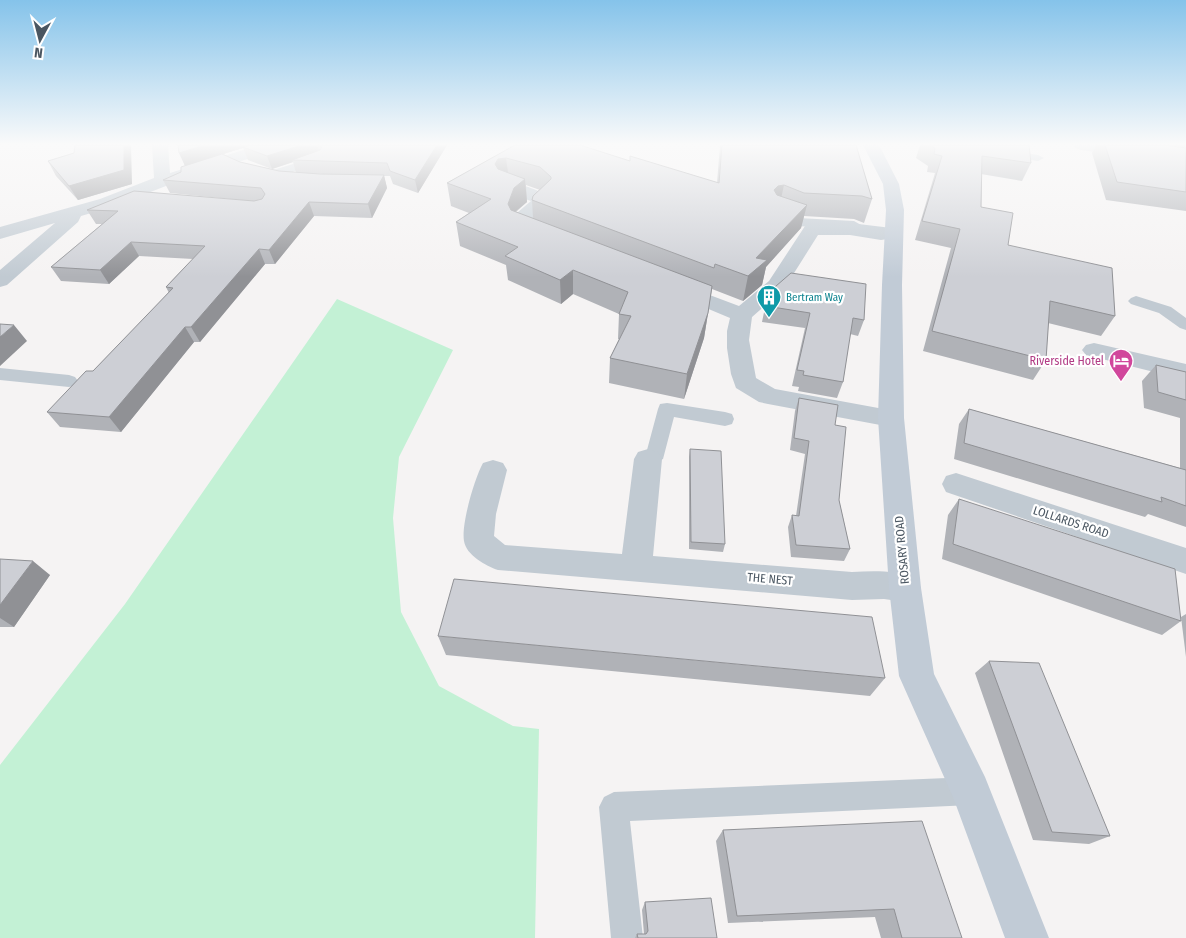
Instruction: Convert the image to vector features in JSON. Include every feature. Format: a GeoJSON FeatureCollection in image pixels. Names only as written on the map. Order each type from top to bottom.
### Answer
{"type":"FeatureCollection","features":[{"type":"Feature","properties":{"kind":"street"},"geometry":{"type":"LineString","coordinates":[[0,233],[144,189]]}},
{"type":"Feature","properties":{"kind":"street"},"geometry":{"type":"LineString","coordinates":[[511,189],[535,196],[542,201],[524,216],[521,228],[566,245]]}},
{"type":"Feature","properties":{"kind":"street","name":"ROSARY ROAD"},"geometry":{"type":"LineString","coordinates":[[892,189],[895,210],[893,233],[891,418],[905,588],[917,676],[971,791],[1027,938]]}},
{"type":"Feature","properties":{"kind":"street"},"geometry":{"type":"LineString","coordinates":[[131,194],[140,198],[158,199]]}},
{"type":"Feature","properties":{"kind":"street"},"geometry":{"type":"LineString","coordinates":[[0,281],[72,218],[70,213]]}},
{"type":"Feature","properties":{"kind":"street"},"geometry":{"type":"LineString","coordinates":[[891,418],[768,396],[745,382],[741,367],[738,327],[742,315],[777,285],[812,230],[850,229],[881,234],[893,233]]}},
{"type":"Feature","properties":{"kind":"street"},"geometry":{"type":"LineString","coordinates":[[657,281],[742,315]]}},
{"type":"Feature","properties":{"kind":"street"},"geometry":{"type":"LineString","coordinates":[[1094,350],[1186,372]]}},
{"type":"Feature","properties":{"kind":"street"},"geometry":{"type":"LineString","coordinates":[[636,568],[648,459]]}},
{"type":"Feature","properties":{"kind":"street","name":"THE NEST"},"geometry":{"type":"LineString","coordinates":[[493,470],[481,514],[478,541],[498,557],[852,586],[884,585],[905,588]]}},
{"type":"Feature","properties":{"kind":"street","name":"LOLLARDS ROAD"},"geometry":{"type":"LineString","coordinates":[[956,484],[1186,560]]}},
{"type":"Feature","properties":{"kind":"lane"},"geometry":{"type":"LineString","coordinates":[[778,214],[796,222],[868,225],[893,233]]}},
{"type":"Feature","properties":{"kind":"lane"},"geometry":{"type":"LineString","coordinates":[[1136,301],[1165,310],[1186,325]]}},
{"type":"Feature","properties":{"kind":"lane"},"geometry":{"type":"LineString","coordinates":[[0,374],[69,381]]}},
{"type":"Feature","properties":{"kind":"lane"},"geometry":{"type":"LineString","coordinates":[[648,459],[656,454],[667,409],[725,419]]}},
{"type":"Feature","properties":{"kind":"lane"},"geometry":{"type":"LineString","coordinates":[[627,938],[614,807],[971,791]]}},
{"type":"Feature","properties":{"kind":"green space"},"geometry":{"type":"Polygon","coordinates":[[[337,299],[453,350],[399,457],[393,518],[401,612],[439,686],[513,726],[539,729],[535,938],[0,938],[0,765],[125,604],[337,299]]]}},
{"type":"Feature","properties":{"kind":"building"},"geometry":{"type":"Polygon","coordinates":[[[262,189],[376,189],[368,204],[309,202],[269,250],[259,249],[191,327],[185,327],[109,417],[47,412],[86,371],[93,371],[173,288],[166,287],[205,246],[131,242],[100,270],[51,267],[118,211],[87,210],[134,191],[254,201],[262,199],[265,194],[262,189]]]}},
{"type":"Feature","properties":{"kind":"building"},"geometry":{"type":"Polygon","coordinates":[[[463,189],[514,189],[508,204],[511,210],[712,286],[708,313],[687,374],[610,358],[631,316],[619,314],[628,292],[573,270],[560,280],[505,256],[518,247],[456,222],[491,199],[463,189]]]}},
{"type":"Feature","properties":{"kind":"building"},"geometry":{"type":"Polygon","coordinates":[[[541,189],[775,189],[774,190],[777,195],[807,205],[756,258],[767,260],[748,276],[715,264],[714,268],[532,200],[533,196],[541,189]]]}},
{"type":"Feature","properties":{"kind":"building"},"geometry":{"type":"Polygon","coordinates":[[[793,189],[869,189],[872,199],[862,196],[804,193],[793,189]]]}},
{"type":"Feature","properties":{"kind":"building"},"geometry":{"type":"Polygon","coordinates":[[[932,189],[981,189],[981,207],[1013,213],[1008,245],[1112,268],[1115,316],[1050,301],[1046,360],[932,331],[960,229],[922,221],[932,189]]]}},
{"type":"Feature","properties":{"kind":"building"},"geometry":{"type":"Polygon","coordinates":[[[1164,189],[1186,189],[1186,192],[1164,189]]]}},
{"type":"Feature","properties":{"kind":"building"},"geometry":{"type":"Polygon","coordinates":[[[791,273],[866,284],[864,320],[853,318],[843,382],[803,375],[804,371],[797,370],[810,313],[766,306],[768,293],[791,273]]]}},
{"type":"Feature","properties":{"kind":"building"},"geometry":{"type":"Polygon","coordinates":[[[0,324],[14,325],[0,337],[0,324]]]}},
{"type":"Feature","properties":{"kind":"building"},"geometry":{"type":"Polygon","coordinates":[[[1156,365],[1186,372],[1186,400],[1158,392],[1156,365]]]}},
{"type":"Feature","properties":{"kind":"building"},"geometry":{"type":"Polygon","coordinates":[[[799,398],[838,405],[835,425],[846,427],[839,500],[850,549],[796,545],[792,515],[799,516],[809,441],[794,438],[799,398]]]}},
{"type":"Feature","properties":{"kind":"building"},"geometry":{"type":"Polygon","coordinates":[[[969,409],[1186,470],[1186,506],[1161,497],[1162,502],[964,443],[969,409]]]}},
{"type":"Feature","properties":{"kind":"building"},"geometry":{"type":"Polygon","coordinates":[[[690,449],[721,451],[725,544],[691,542],[690,449]]]}},
{"type":"Feature","properties":{"kind":"building"},"geometry":{"type":"Polygon","coordinates":[[[959,499],[1175,569],[1181,621],[953,544],[959,499]]]}},
{"type":"Feature","properties":{"kind":"building"},"geometry":{"type":"Polygon","coordinates":[[[0,559],[33,561],[0,605],[0,559]]]}},
{"type":"Feature","properties":{"kind":"building"},"geometry":{"type":"Polygon","coordinates":[[[454,579],[872,617],[885,678],[438,636],[454,579]]]}},
{"type":"Feature","properties":{"kind":"building"},"geometry":{"type":"Polygon","coordinates":[[[989,661],[1039,663],[1110,836],[1052,832],[989,661]]]}},
{"type":"Feature","properties":{"kind":"building"},"geometry":{"type":"Polygon","coordinates":[[[922,821],[962,938],[902,938],[894,909],[737,916],[723,830],[922,821]]]}},
{"type":"Feature","properties":{"kind":"building"},"geometry":{"type":"Polygon","coordinates":[[[711,898],[717,938],[638,938],[637,934],[646,934],[648,931],[645,902],[711,898]]]}},
{"type":"Feature","properties":{"kind":"place","name":"Bertram Way"},"geometry":{"type":"Point","coordinates":[769,318]}},
{"type":"Feature","properties":{"kind":"place","name":"Riverside Hotel"},"geometry":{"type":"Point","coordinates":[1121,382]}}]}
